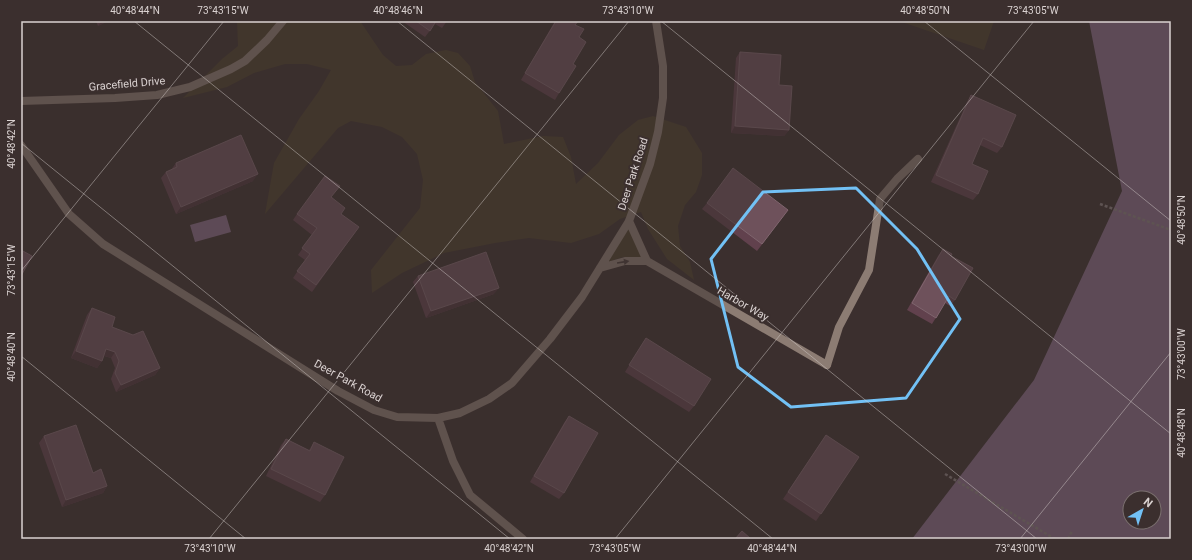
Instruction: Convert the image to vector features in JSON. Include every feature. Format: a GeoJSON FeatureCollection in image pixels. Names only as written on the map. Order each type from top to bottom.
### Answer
{"type":"FeatureCollection","features":[{"type":"Feature","properties":{"kind":"street","name":"Gracefield Drive"},"geometry":{"type":"LineString","coordinates":[[21,101],[157,95],[190,87],[230,70],[245,61],[267,40],[283,21]]}},
{"type":"Feature","properties":{"kind":"street","name":"Deer Park Road"},"geometry":{"type":"LineString","coordinates":[[21,145],[69,214],[103,244],[338,391],[374,410],[397,416],[438,418],[460,413],[490,399],[512,383],[550,339],[582,296],[629,221],[650,164],[658,132],[663,98],[663,66],[656,21]]}},
{"type":"Feature","properties":{"kind":"street","name":"Harbor Way"},"geometry":{"type":"LineString","coordinates":[[647,261],[827,365],[840,327],[868,270],[880,198],[918,159]]}},
{"type":"Feature","properties":{"kind":"street","name":"Deer Park Road"},"geometry":{"type":"LineString","coordinates":[[629,221],[647,261]]}},
{"type":"Feature","properties":{"kind":"street"},"geometry":{"type":"LineString","coordinates":[[600,268],[625,261],[647,261]]}},
{"type":"Feature","properties":{"kind":"street"},"geometry":{"type":"LineString","coordinates":[[438,418],[453,461],[470,495],[523,539]]}},
{"type":"Feature","properties":{"kind":"path"},"geometry":{"type":"LineString","coordinates":[[1100,204],[1171,230]]}},
{"type":"Feature","properties":{"kind":"path"},"geometry":{"type":"LineString","coordinates":[[945,474],[1055,539]]}},
{"type":"Feature","properties":{"kind":"path"},"geometry":{"type":"LineString","coordinates":[[1068,539],[1072,531]]}},
{"type":"Feature","properties":{"kind":"highlighted area"},"geometry":{"type":"Polygon","coordinates":[[[856,188],[917,249],[960,319],[906,398],[791,407],[738,367],[711,259],[763,192],[856,188]]]}},
{"type":"Feature","properties":{"kind":"shaded area"},"geometry":{"type":"Polygon","coordinates":[[[237,21],[360,21],[383,55],[396,66],[412,65],[426,54],[446,50],[458,53],[470,66],[475,82],[498,111],[504,144],[543,136],[563,137],[571,157],[576,184],[598,163],[619,135],[638,120],[653,116],[686,127],[702,153],[702,175],[696,192],[685,205],[678,226],[680,246],[690,262],[694,280],[667,259],[648,229],[641,212],[620,219],[599,234],[571,243],[529,238],[444,253],[402,273],[372,293],[371,270],[420,208],[423,180],[417,154],[402,137],[382,127],[351,121],[338,128],[265,214],[274,163],[299,119],[319,91],[331,70],[307,64],[285,64],[254,73],[227,87],[183,98],[222,59],[238,46],[237,21]]]}},
{"type":"Feature","properties":{"kind":"shaded area"},"geometry":{"type":"Polygon","coordinates":[[[899,21],[994,21],[984,50],[899,21]]]}},
{"type":"Feature","properties":{"kind":"shaded area"},"geometry":{"type":"Polygon","coordinates":[[[1089,21],[1171,21],[1171,539],[912,539],[1034,380],[1122,191],[1089,21]]]}},
{"type":"Feature","properties":{"kind":"shaded area"},"geometry":{"type":"Polygon","coordinates":[[[226,215],[231,232],[195,242],[190,225],[226,215]]]}},
{"type":"Feature","properties":{"kind":"shaded area"},"geometry":{"type":"Polygon","coordinates":[[[629,228],[643,259],[623,257],[605,263],[629,228]]]}},
{"type":"Feature","properties":{"kind":"building"},"geometry":{"type":"Polygon","coordinates":[[[416,21],[436,21],[430,31],[416,21]]]}},
{"type":"Feature","properties":{"kind":"building"},"geometry":{"type":"Polygon","coordinates":[[[556,21],[578,21],[575,25],[584,29],[579,37],[586,42],[573,64],[576,66],[559,93],[525,73],[556,21]]]}},
{"type":"Feature","properties":{"kind":"building"},"geometry":{"type":"Polygon","coordinates":[[[740,52],[781,55],[779,85],[792,86],[789,130],[735,126],[740,52]]]}},
{"type":"Feature","properties":{"kind":"building"},"geometry":{"type":"Polygon","coordinates":[[[971,95],[1016,115],[1002,147],[983,138],[972,164],[988,171],[978,194],[936,175],[971,95]]]}},
{"type":"Feature","properties":{"kind":"building"},"geometry":{"type":"Polygon","coordinates":[[[241,135],[258,174],[181,207],[166,172],[177,167],[176,163],[241,135]]]}},
{"type":"Feature","properties":{"kind":"building"},"geometry":{"type":"Polygon","coordinates":[[[733,168],[788,210],[762,244],[707,203],[733,168]]]}},
{"type":"Feature","properties":{"kind":"building"},"geometry":{"type":"Polygon","coordinates":[[[325,176],[340,186],[331,197],[345,208],[341,214],[359,227],[316,285],[297,271],[310,254],[302,248],[317,228],[297,214],[325,176]]]}},
{"type":"Feature","properties":{"kind":"building"},"geometry":{"type":"Polygon","coordinates":[[[943,249],[952,254],[951,256],[973,268],[955,300],[949,296],[936,318],[912,303],[943,249]]]}},
{"type":"Feature","properties":{"kind":"building"},"geometry":{"type":"Polygon","coordinates":[[[21,250],[32,256],[21,276],[21,250]]]}},
{"type":"Feature","properties":{"kind":"building"},"geometry":{"type":"Polygon","coordinates":[[[486,252],[499,288],[431,311],[418,276],[486,252]]]}},
{"type":"Feature","properties":{"kind":"building"},"geometry":{"type":"Polygon","coordinates":[[[92,308],[115,317],[112,327],[133,335],[143,331],[160,368],[121,385],[115,373],[119,361],[115,352],[106,349],[102,361],[76,351],[92,308]]]}},
{"type":"Feature","properties":{"kind":"building"},"geometry":{"type":"Polygon","coordinates":[[[646,338],[711,379],[694,406],[629,365],[646,338]]]}},
{"type":"Feature","properties":{"kind":"building"},"geometry":{"type":"Polygon","coordinates":[[[569,416],[598,433],[564,493],[534,476],[569,416]]]}},
{"type":"Feature","properties":{"kind":"building"},"geometry":{"type":"Polygon","coordinates":[[[76,425],[93,473],[101,469],[107,486],[66,500],[44,436],[76,425]]]}},
{"type":"Feature","properties":{"kind":"building"},"geometry":{"type":"Polygon","coordinates":[[[826,435],[859,457],[821,514],[788,492],[826,435]]]}},
{"type":"Feature","properties":{"kind":"building"},"geometry":{"type":"Polygon","coordinates":[[[286,439],[310,451],[314,442],[344,457],[325,495],[271,469],[286,439]]]}},
{"type":"Feature","properties":{"kind":"building"},"geometry":{"type":"Polygon","coordinates":[[[742,531],[751,539],[735,539],[742,531]]]}}]}
